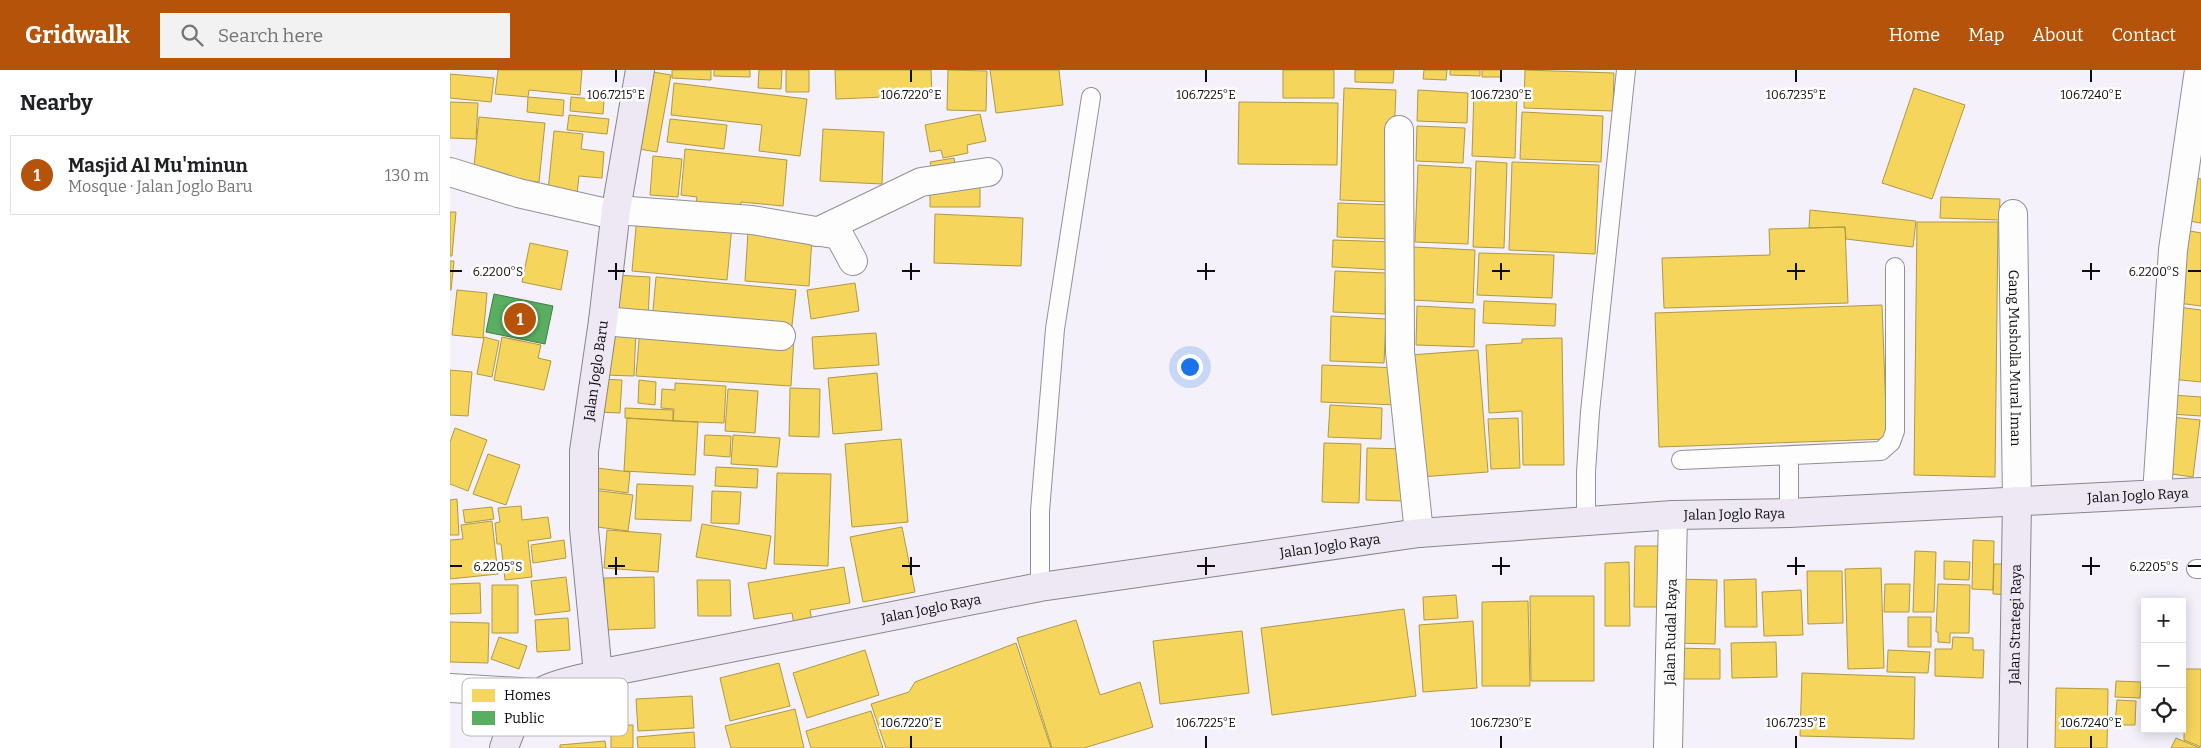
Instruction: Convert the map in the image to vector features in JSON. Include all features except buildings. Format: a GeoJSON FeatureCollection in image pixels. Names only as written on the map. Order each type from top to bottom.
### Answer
{"type":"FeatureCollection","features":[{"type":"Feature","properties":{"kind":"main road","name":"Jalan Joglo Baru"},"geometry":{"type":"LineString","coordinates":[[598,674],[584,529],[584,451],[603,321],[615,212],[640,70]]}},
{"type":"Feature","properties":{"kind":"main road","name":"Jalan Joglo Raya"},"geometry":{"type":"LineString","coordinates":[[586,678],[598,674],[1040,587],[1419,532],[1674,516],[2201,492]]}},
{"type":"Feature","properties":{"kind":"main road","name":"Jalan Strategi Raya"},"geometry":{"type":"LineString","coordinates":[[2013,748],[2017,501]]}},
{"type":"Feature","properties":{"kind":"main road"},"geometry":{"type":"LineString","coordinates":[[504,748],[508,736]]}},
{"type":"Feature","properties":{"kind":"street"},"geometry":{"type":"LineString","coordinates":[[2157,494],[2173,250],[2199,70]]}},
{"type":"Feature","properties":{"kind":"street"},"geometry":{"type":"LineString","coordinates":[[1398,130],[1400,352],[1419,532]]}},
{"type":"Feature","properties":{"kind":"street"},"geometry":{"type":"LineString","coordinates":[[450,172],[518,193],[615,212],[752,220],[839,235],[853,261]]}},
{"type":"Feature","properties":{"kind":"street"},"geometry":{"type":"LineString","coordinates":[[817,232],[921,182],[988,172]]}},
{"type":"Feature","properties":{"kind":"street","name":"Gang Musholla Mural Iman"},"geometry":{"type":"LineString","coordinates":[[2013,214],[2017,501]]}},
{"type":"Feature","properties":{"kind":"street"},"geometry":{"type":"LineString","coordinates":[[603,321],[781,336]]}},
{"type":"Feature","properties":{"kind":"street","name":"Jalan Rudal Raya"},"geometry":{"type":"LineString","coordinates":[[1668,748],[1674,516]]}},
{"type":"Feature","properties":{"kind":"lane"},"geometry":{"type":"LineString","coordinates":[[1586,521],[1586,472],[1590,404],[1626,70]]}},
{"type":"Feature","properties":{"kind":"lane"},"geometry":{"type":"LineString","coordinates":[[1040,587],[1040,511],[1055,329],[1091,97]]}},
{"type":"Feature","properties":{"kind":"lane"},"geometry":{"type":"LineString","coordinates":[[1680,460],[1881,451],[1891,442],[1895,431],[1895,267]]}},
{"type":"Feature","properties":{"kind":"lane"},"geometry":{"type":"LineString","coordinates":[[1788,456],[1789,512]]}},
{"type":"Feature","properties":{"kind":"place","name":"Masjid Al Mu'minun"},"geometry":{"type":"Point","coordinates":[520,319]}}]}
